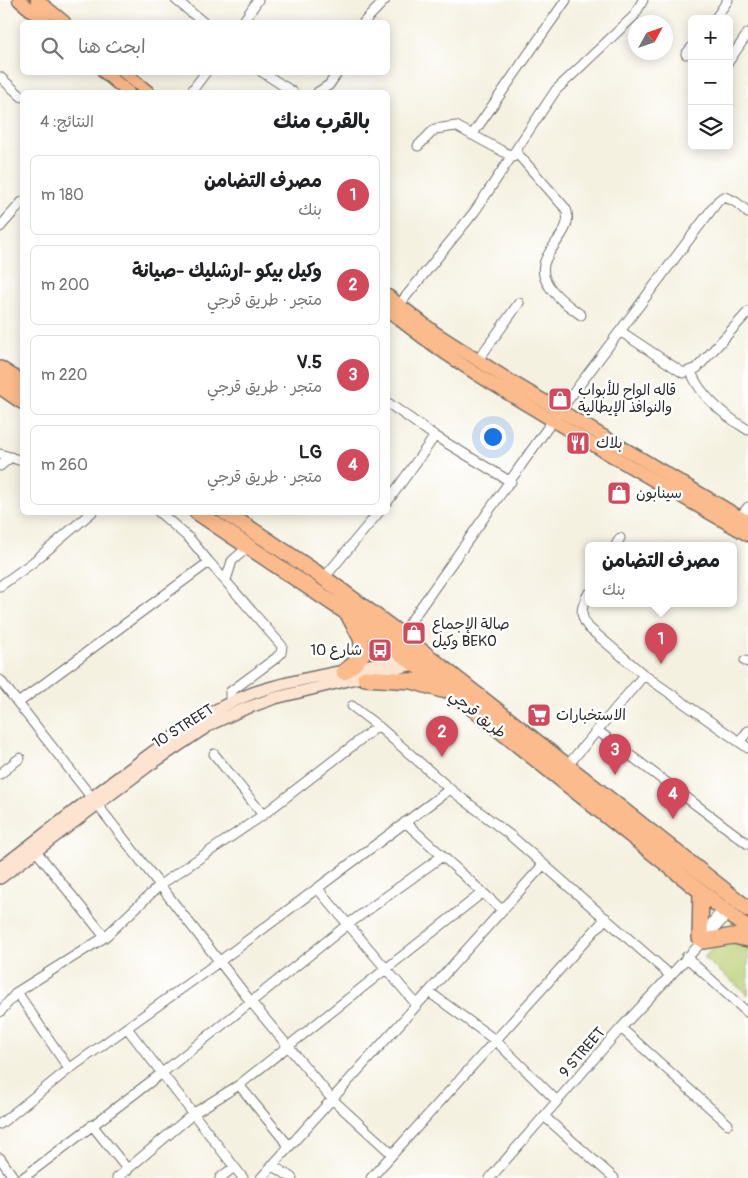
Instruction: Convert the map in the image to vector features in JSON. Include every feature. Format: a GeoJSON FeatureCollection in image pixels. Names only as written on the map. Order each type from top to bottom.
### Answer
{"type":"FeatureCollection","features":[{"type":"Feature","properties":{"kind":"highway"},"geometry":{"type":"LineString","coordinates":[[0,368],[20,378]]}},
{"type":"Feature","properties":{"kind":"highway"},"geometry":{"type":"LineString","coordinates":[[0,386],[20,400]]}},
{"type":"Feature","properties":{"kind":"highway","name":"طريق قرجي"},"geometry":{"type":"LineString","coordinates":[[202,515],[346,612],[456,696],[748,929]]}},
{"type":"Feature","properties":{"kind":"highway","name":"طريق قرجي"},"geometry":{"type":"LineString","coordinates":[[230,515],[324,578],[401,635],[740,902]]}},
{"type":"Feature","properties":{"kind":"highway"},"geometry":{"type":"LineString","coordinates":[[344,672],[360,658],[363,647],[361,638],[346,612]]}},
{"type":"Feature","properties":{"kind":"highway"},"geometry":{"type":"LineString","coordinates":[[365,678],[412,681],[456,696]]}},
{"type":"Feature","properties":{"kind":"highway"},"geometry":{"type":"LineString","coordinates":[[701,892],[701,942],[733,936],[748,939]]}},
{"type":"Feature","properties":{"kind":"main road"},"geometry":{"type":"LineString","coordinates":[[19,0],[43,20]]}},
{"type":"Feature","properties":{"kind":"main road"},"geometry":{"type":"LineString","coordinates":[[37,0],[62,20]]}},
{"type":"Feature","properties":{"kind":"main road"},"geometry":{"type":"LineString","coordinates":[[107,75],[123,90]]}},
{"type":"Feature","properties":{"kind":"main road"},"geometry":{"type":"LineString","coordinates":[[128,76],[146,90]]}},
{"type":"Feature","properties":{"kind":"main road"},"geometry":{"type":"LineString","coordinates":[[393,308],[478,360],[556,415],[748,535]]}},
{"type":"Feature","properties":{"kind":"main road"},"geometry":{"type":"LineString","coordinates":[[393,308],[447,354],[556,415],[745,515]]}},
{"type":"Feature","properties":{"kind":"main road","name":"10 STREET"},"geometry":{"type":"LineString","coordinates":[[0,878],[36,851],[94,801],[180,732],[230,703],[272,688],[409,660]]}},
{"type":"Feature","properties":{"kind":"main road","name":"10 STREET"},"geometry":{"type":"LineString","coordinates":[[0,868],[94,801],[179,744],[219,720],[275,698],[365,678],[409,660]]}},
{"type":"Feature","properties":{"kind":"street"},"geometry":{"type":"LineString","coordinates":[[176,0],[201,20]]}},
{"type":"Feature","properties":{"kind":"street"},"geometry":{"type":"LineString","coordinates":[[244,20],[258,0]]}},
{"type":"Feature","properties":{"kind":"street"},"geometry":{"type":"LineString","coordinates":[[366,20],[385,0]]}},
{"type":"Feature","properties":{"kind":"street"},"geometry":{"type":"LineString","coordinates":[[472,135],[566,0]]}},
{"type":"Feature","properties":{"kind":"street"},"geometry":{"type":"LineString","coordinates":[[393,308],[474,211],[556,90],[634,16],[643,0]]}},
{"type":"Feature","properties":{"kind":"street"},"geometry":{"type":"LineString","coordinates":[[718,15],[728,0]]}},
{"type":"Feature","properties":{"kind":"street"},"geometry":{"type":"LineString","coordinates":[[730,60],[748,33]]}},
{"type":"Feature","properties":{"kind":"street"},"geometry":{"type":"LineString","coordinates":[[192,90],[204,75]]}},
{"type":"Feature","properties":{"kind":"street"},"geometry":{"type":"LineString","coordinates":[[267,75],[290,90]]}},
{"type":"Feature","properties":{"kind":"street"},"geometry":{"type":"LineString","coordinates":[[321,90],[329,85],[336,75]]}},
{"type":"Feature","properties":{"kind":"street"},"geometry":{"type":"LineString","coordinates":[[124,90],[128,76]]}},
{"type":"Feature","properties":{"kind":"street"},"geometry":{"type":"LineString","coordinates":[[0,77],[20,95]]}},
{"type":"Feature","properties":{"kind":"street"},"geometry":{"type":"LineString","coordinates":[[418,146],[435,129],[456,126],[514,154],[566,208],[569,217],[568,224],[547,254],[543,275],[548,286],[581,315]]}},
{"type":"Feature","properties":{"kind":"street"},"geometry":{"type":"LineString","coordinates":[[401,635],[511,482],[556,415],[718,201],[723,198],[729,198],[748,212]]}},
{"type":"Feature","properties":{"kind":"street"},"geometry":{"type":"LineString","coordinates":[[0,227],[20,204]]}},
{"type":"Feature","properties":{"kind":"street"},"geometry":{"type":"LineString","coordinates":[[478,360],[519,303]]}},
{"type":"Feature","properties":{"kind":"street"},"geometry":{"type":"LineString","coordinates":[[620,331],[677,371],[683,373],[691,372],[697,368],[748,312]]}},
{"type":"Feature","properties":{"kind":"street"},"geometry":{"type":"LineString","coordinates":[[691,372],[696,385],[709,399],[733,420],[748,430]]}},
{"type":"Feature","properties":{"kind":"street"},"geometry":{"type":"LineString","coordinates":[[390,404],[435,436],[511,482]]}},
{"type":"Feature","properties":{"kind":"street"},"geometry":{"type":"LineString","coordinates":[[390,498],[435,436]]}},
{"type":"Feature","properties":{"kind":"street"},"geometry":{"type":"LineString","coordinates":[[0,454],[20,460]]}},
{"type":"Feature","properties":{"kind":"street"},"geometry":{"type":"LineString","coordinates":[[0,466],[12,457]]}},
{"type":"Feature","properties":{"kind":"street"},"geometry":{"type":"LineString","coordinates":[[0,586],[32,563],[88,515]]}},
{"type":"Feature","properties":{"kind":"street"},"geometry":{"type":"LineString","coordinates":[[162,515],[190,539],[282,646],[281,653],[276,658],[230,692],[230,703]]}},
{"type":"Feature","properties":{"kind":"street"},"geometry":{"type":"LineString","coordinates":[[324,578],[376,515]]}},
{"type":"Feature","properties":{"kind":"street"},"geometry":{"type":"LineString","coordinates":[[226,580],[232,561],[249,546]]}},
{"type":"Feature","properties":{"kind":"street"},"geometry":{"type":"LineString","coordinates":[[18,702],[209,562]]}},
{"type":"Feature","properties":{"kind":"street"},"geometry":{"type":"LineString","coordinates":[[585,602],[581,612],[582,618],[602,640],[644,675],[748,748]]}},
{"type":"Feature","properties":{"kind":"street"},"geometry":{"type":"LineString","coordinates":[[567,766],[644,675]]}},
{"type":"Feature","properties":{"kind":"street"},"geometry":{"type":"LineString","coordinates":[[0,680],[286,1045],[332,1099],[392,1154]]}},
{"type":"Feature","properties":{"kind":"street"},"geometry":{"type":"LineString","coordinates":[[352,706],[378,726],[450,789],[511,836],[670,975]]}},
{"type":"Feature","properties":{"kind":"street"},"geometry":{"type":"LineString","coordinates":[[0,1012],[17,992],[105,937],[160,885],[263,815],[378,726]]}},
{"type":"Feature","properties":{"kind":"street"},"geometry":{"type":"LineString","coordinates":[[598,731],[748,844]]}},
{"type":"Feature","properties":{"kind":"street"},"geometry":{"type":"LineString","coordinates":[[740,741],[748,731]]}},
{"type":"Feature","properties":{"kind":"street"},"geometry":{"type":"LineString","coordinates":[[214,754],[263,815]]}},
{"type":"Feature","properties":{"kind":"street"},"geometry":{"type":"LineString","coordinates":[[0,774],[20,758]]}},
{"type":"Feature","properties":{"kind":"street"},"geometry":{"type":"LineString","coordinates":[[0,1124],[69,1069],[220,961],[450,789]]}},
{"type":"Feature","properties":{"kind":"street"},"geometry":{"type":"LineString","coordinates":[[405,822],[441,857],[502,910]]}},
{"type":"Feature","properties":{"kind":"street"},"geometry":{"type":"LineString","coordinates":[[36,851],[105,937]]}},
{"type":"Feature","properties":{"kind":"street"},"geometry":{"type":"LineString","coordinates":[[23,1178],[162,1073],[347,925],[441,857]]}},
{"type":"Feature","properties":{"kind":"street"},"geometry":{"type":"LineString","coordinates":[[261,1178],[543,865]]}},
{"type":"Feature","properties":{"kind":"street"},"geometry":{"type":"LineString","coordinates":[[317,888],[417,1005]]}},
{"type":"Feature","properties":{"kind":"street"},"geometry":{"type":"LineString","coordinates":[[117,1178],[194,1113],[239,1085],[286,1045],[386,971],[482,893]]}},
{"type":"Feature","properties":{"kind":"street","name":"9 STREET"},"geometry":{"type":"LineString","coordinates":[[490,1178],[621,1028],[701,942],[725,912],[740,902]]}},
{"type":"Feature","properties":{"kind":"street"},"geometry":{"type":"LineString","coordinates":[[371,1178],[606,918]]}},
{"type":"Feature","properties":{"kind":"street"},"geometry":{"type":"LineString","coordinates":[[686,957],[748,1013]]}},
{"type":"Feature","properties":{"kind":"street"},"geometry":{"type":"LineString","coordinates":[[17,992],[69,1069]]}},
{"type":"Feature","properties":{"kind":"street"},"geometry":{"type":"LineString","coordinates":[[429,992],[496,1040],[557,1101]]}},
{"type":"Feature","properties":{"kind":"street"},"geometry":{"type":"LineString","coordinates":[[128,1028],[243,1178]]}},
{"type":"Feature","properties":{"kind":"street"},"geometry":{"type":"LineString","coordinates":[[621,1028],[728,1124]]}},
{"type":"Feature","properties":{"kind":"street"},"geometry":{"type":"LineString","coordinates":[[239,1085],[289,1146]]}},
{"type":"Feature","properties":{"kind":"street"},"geometry":{"type":"LineString","coordinates":[[545,1117],[614,1178]]}},
{"type":"Feature","properties":{"kind":"street"},"geometry":{"type":"LineString","coordinates":[[92,1125],[128,1170]]}},
{"type":"Feature","properties":{"kind":"street"},"geometry":{"type":"LineString","coordinates":[[0,1158],[14,1178]]}},
{"type":"Feature","properties":{"kind":"street"},"geometry":{"type":"LineString","coordinates":[[272,1165],[292,1178]]}},
{"type":"Feature","properties":{"kind":"street"},"geometry":{"type":"LineString","coordinates":[[220,1178],[234,1167]]}},
{"type":"Feature","properties":{"kind":"green space"},"geometry":{"type":"Polygon","coordinates":[[[737,941],[748,947],[748,995],[704,958],[715,945],[737,941]]]}},
{"type":"Feature","properties":{"kind":"place","name":"قاله الواح للأبواب والنوافذ الإيطالية"},"geometry":{"type":"Point","coordinates":[560,399]}},
{"type":"Feature","properties":{"kind":"place","name":"بلاك"},"geometry":{"type":"Point","coordinates":[578,443]}},
{"type":"Feature","properties":{"kind":"place","name":"سينابون"},"geometry":{"type":"Point","coordinates":[619,493]}},
{"type":"Feature","properties":{"kind":"place","name":"صالة الإجماع وكيل BEKO"},"geometry":{"type":"Point","coordinates":[414,633]}},
{"type":"Feature","properties":{"kind":"place","name":"شارع 10"},"geometry":{"type":"Point","coordinates":[380,650]}},
{"type":"Feature","properties":{"kind":"place","name":"مصرف التضامن"},"geometry":{"type":"Point","coordinates":[661,664]}},
{"type":"Feature","properties":{"kind":"place","name":"الاستخبارات"},"geometry":{"type":"Point","coordinates":[539,715]}},
{"type":"Feature","properties":{"kind":"place","name":"وكيل بيكو -ارشليك -صيانة"},"geometry":{"type":"Point","coordinates":[442,757]}},
{"type":"Feature","properties":{"kind":"place","name":"V.5"},"geometry":{"type":"Point","coordinates":[615,775]}},
{"type":"Feature","properties":{"kind":"place","name":"LG"},"geometry":{"type":"Point","coordinates":[673,819]}}]}
